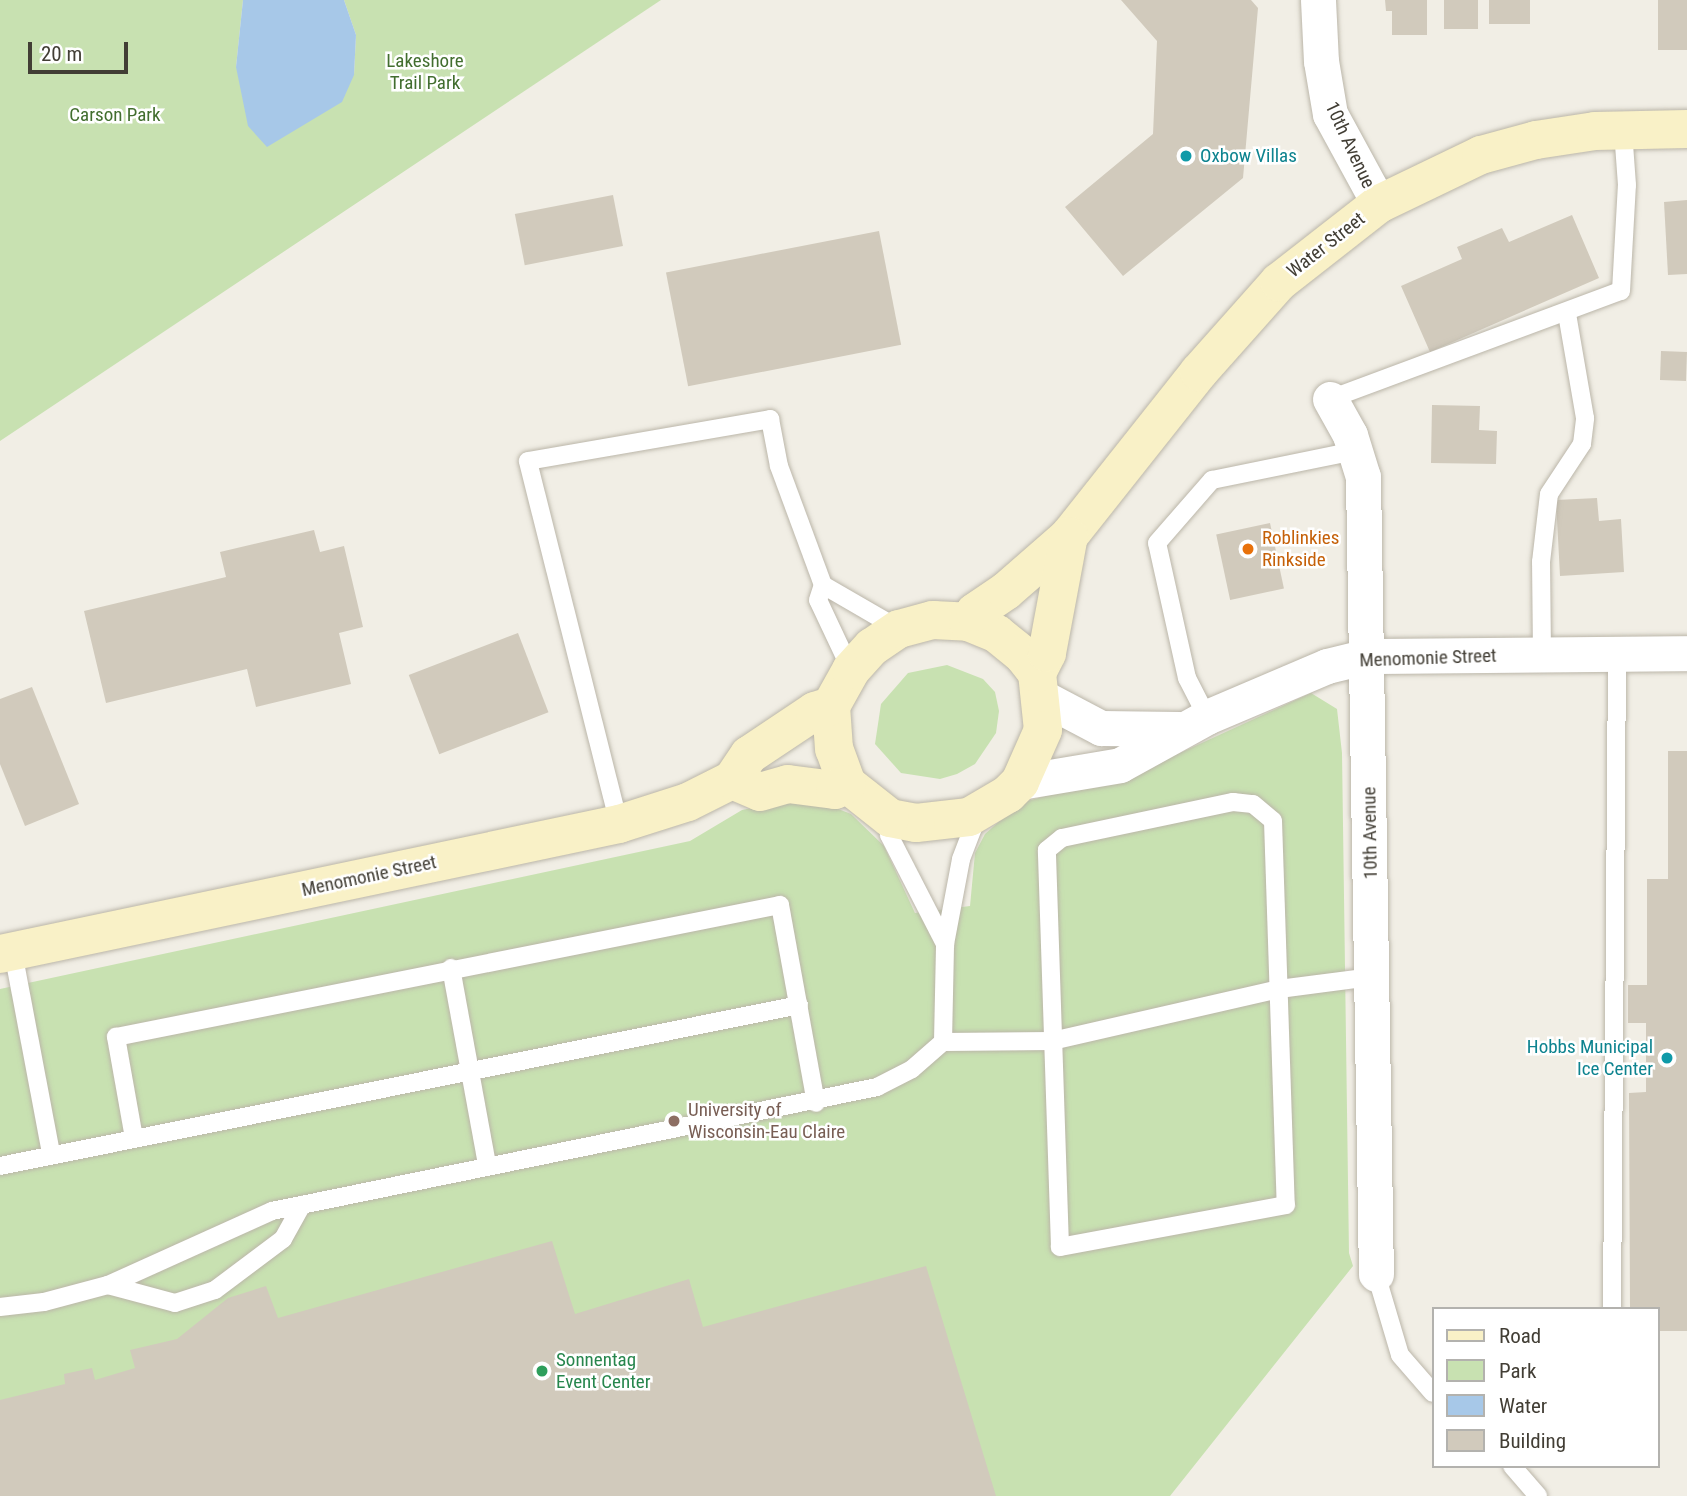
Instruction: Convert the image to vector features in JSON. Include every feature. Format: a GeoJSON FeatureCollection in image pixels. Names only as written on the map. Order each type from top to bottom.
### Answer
{"type":"FeatureCollection","features":[{"type":"Feature","properties":{"kind":"main road","name":"Water Street"},"geometry":{"type":"LineString","coordinates":[[968,622],[975,612],[1006,591],[1069,536],[1237,326],[1279,282],[1379,204],[1481,155],[1536,140],[1623,130],[1687,129]]}},
{"type":"Feature","properties":{"kind":"main road","name":"Water Street"},"geometry":{"type":"LineString","coordinates":[[1040,685],[1069,536]]}},
{"type":"Feature","properties":{"kind":"main road"},"geometry":{"type":"LineString","coordinates":[[933,620],[968,622],[997,634],[1040,685],[1043,730],[1020,782],[969,817],[916,823],[890,818],[848,784],[834,749],[831,706],[851,670],[872,647],[899,629],[933,620]]}},
{"type":"Feature","properties":{"kind":"main road","name":"Menomonie Street"},"geometry":{"type":"LineString","coordinates":[[6,953],[619,824],[688,802],[732,780],[749,755],[815,711],[831,706]]}},
{"type":"Feature","properties":{"kind":"main road"},"geometry":{"type":"LineString","coordinates":[[732,780],[760,792],[788,785],[835,790],[848,784]]}},
{"type":"Feature","properties":{"kind":"street","name":"10th Avenue"},"geometry":{"type":"LineString","coordinates":[[1318,0],[1321,61],[1331,114],[1379,204]]}},
{"type":"Feature","properties":{"kind":"street","name":"10th Avenue"},"geometry":{"type":"LineString","coordinates":[[1330,399],[1355,451],[1363,477],[1376,1274]]}},
{"type":"Feature","properties":{"kind":"street","name":"Menomonie Street"},"geometry":{"type":"LineString","coordinates":[[1020,782],[1120,765],[1194,723],[1327,666],[1368,656],[1687,653]]}},
{"type":"Feature","properties":{"kind":"street","name":"Menomonie Street"},"geometry":{"type":"LineString","coordinates":[[1040,685],[1101,728],[1194,723]]}},
{"type":"Feature","properties":{"kind":"lane"},"geometry":{"type":"LineString","coordinates":[[1330,399],[1567,314],[1621,291],[1627,185],[1623,130]]}},
{"type":"Feature","properties":{"kind":"lane"},"geometry":{"type":"LineString","coordinates":[[1542,654],[1541,562],[1549,494],[1582,444],[1585,418],[1567,314]]}},
{"type":"Feature","properties":{"kind":"lane"},"geometry":{"type":"LineString","coordinates":[[619,824],[528,461],[770,419],[779,466],[823,585],[818,600],[851,670]]}},
{"type":"Feature","properties":{"kind":"lane"},"geometry":{"type":"LineString","coordinates":[[1194,723],[1187,678],[1157,543],[1212,480],[1355,451]]}},
{"type":"Feature","properties":{"kind":"lane"},"geometry":{"type":"LineString","coordinates":[[823,585],[899,629]]}},
{"type":"Feature","properties":{"kind":"lane"},"geometry":{"type":"LineString","coordinates":[[1612,1307],[1617,654]]}},
{"type":"Feature","properties":{"kind":"lane"},"geometry":{"type":"LineString","coordinates":[[1233,802],[1253,804],[1273,821],[1279,989],[1286,1205],[1060,1247],[1047,850],[1062,838],[1233,802]]}},
{"type":"Feature","properties":{"kind":"lane"},"geometry":{"type":"LineString","coordinates":[[943,1042],[945,944],[961,859],[972,830],[969,817]]}},
{"type":"Feature","properties":{"kind":"lane"},"geometry":{"type":"LineString","coordinates":[[890,818],[889,835],[945,944]]}},
{"type":"Feature","properties":{"kind":"lane"},"geometry":{"type":"LineString","coordinates":[[134,1138],[116,1037],[450,968],[780,905],[816,1103]]}},
{"type":"Feature","properties":{"kind":"lane"},"geometry":{"type":"LineString","coordinates":[[6,953],[51,1154]]}},
{"type":"Feature","properties":{"kind":"lane"},"geometry":{"type":"LineString","coordinates":[[450,968],[487,1166]]}},
{"type":"Feature","properties":{"kind":"lane"},"geometry":{"type":"LineString","coordinates":[[0,1307],[57,1300],[108,1285],[272,1211],[487,1166],[816,1103],[877,1087],[912,1069],[943,1042],[1052,1041],[1279,989],[1372,977]]}},
{"type":"Feature","properties":{"kind":"lane"},"geometry":{"type":"LineString","coordinates":[[0,1166],[799,1005]]}},
{"type":"Feature","properties":{"kind":"lane"},"geometry":{"type":"LineString","coordinates":[[108,1285],[175,1304],[215,1290],[283,1239],[302,1205]]}},
{"type":"Feature","properties":{"kind":"lane"},"geometry":{"type":"LineString","coordinates":[[1376,1274],[1400,1355],[1426,1371],[1432,1390]]}},
{"type":"Feature","properties":{"kind":"lane"},"geometry":{"type":"LineString","coordinates":[[1514,1468],[1538,1496]]}},
{"type":"Feature","properties":{"kind":"green space"},"geometry":{"type":"Polygon","coordinates":[[[0,0],[243,0],[236,67],[354,75],[356,35],[344,0],[661,0],[0,441],[0,0]]]}},
{"type":"Feature","properties":{"kind":"green space"},"geometry":{"type":"Polygon","coordinates":[[[947,665],[983,679],[995,692],[999,711],[996,733],[975,764],[957,774],[940,779],[901,773],[875,744],[881,704],[908,673],[947,665]]]}},
{"type":"Feature","properties":{"kind":"green space","name":"University of Wisconsin-Eau Claire"},"geometry":{"type":"Polygon","coordinates":[[[1311,693],[1337,709],[1342,753],[1349,1253],[1353,1266],[1170,1496],[0,1496],[0,989],[690,841],[742,810],[790,800],[818,801],[851,814],[884,846],[915,913],[970,906],[975,853],[985,834],[1020,803],[1145,769],[1311,693]]]}},
{"type":"Feature","properties":{"kind":"water"},"geometry":{"type":"Polygon","coordinates":[[[243,0],[344,0],[356,35],[354,75],[342,102],[267,147],[248,126],[236,67],[243,0]]]}},
{"type":"Feature","properties":{"kind":"building","name":"Oxbow Villas"},"geometry":{"type":"Polygon","coordinates":[[[1121,0],[1251,0],[1258,8],[1243,178],[1123,276],[1065,207],[1153,134],[1157,41],[1121,0]]]}},
{"type":"Feature","properties":{"kind":"building"},"geometry":{"type":"Polygon","coordinates":[[[1385,0],[1427,0],[1427,35],[1392,35],[1392,11],[1386,11],[1385,0]]]}},
{"type":"Feature","properties":{"kind":"building"},"geometry":{"type":"Polygon","coordinates":[[[1444,0],[1478,0],[1478,29],[1444,29],[1444,0]]]}},
{"type":"Feature","properties":{"kind":"building"},"geometry":{"type":"Polygon","coordinates":[[[1489,0],[1530,0],[1530,24],[1489,24],[1489,0]]]}},
{"type":"Feature","properties":{"kind":"building"},"geometry":{"type":"Polygon","coordinates":[[[1658,0],[1687,0],[1687,50],[1658,50],[1658,0]]]}},
{"type":"Feature","properties":{"kind":"building"},"geometry":{"type":"Polygon","coordinates":[[[613,195],[623,246],[525,265],[515,214],[613,195]]]}},
{"type":"Feature","properties":{"kind":"building"},"geometry":{"type":"Polygon","coordinates":[[[1687,200],[1687,274],[1668,275],[1664,202],[1687,200]]]}},
{"type":"Feature","properties":{"kind":"building"},"geometry":{"type":"Polygon","coordinates":[[[1572,215],[1599,278],[1430,352],[1401,286],[1462,259],[1457,247],[1502,228],[1509,242],[1572,215]]]}},
{"type":"Feature","properties":{"kind":"building"},"geometry":{"type":"Polygon","coordinates":[[[879,231],[901,345],[688,386],[666,272],[879,231]]]}},
{"type":"Feature","properties":{"kind":"building"},"geometry":{"type":"Polygon","coordinates":[[[1661,351],[1687,352],[1686,381],[1660,380],[1661,351]]]}},
{"type":"Feature","properties":{"kind":"building"},"geometry":{"type":"Polygon","coordinates":[[[1432,405],[1480,406],[1479,430],[1497,431],[1496,464],[1431,463],[1432,405]]]}},
{"type":"Feature","properties":{"kind":"building"},"geometry":{"type":"Polygon","coordinates":[[[1597,498],[1599,521],[1621,519],[1624,572],[1560,576],[1556,500],[1597,498]]]}},
{"type":"Feature","properties":{"kind":"building"},"geometry":{"type":"Polygon","coordinates":[[[1270,523],[1284,589],[1230,600],[1216,534],[1270,523]]]}},
{"type":"Feature","properties":{"kind":"building"},"geometry":{"type":"Polygon","coordinates":[[[314,530],[320,552],[344,546],[363,627],[339,633],[351,684],[256,707],[247,669],[106,703],[84,611],[226,577],[220,552],[314,530]]]}},
{"type":"Feature","properties":{"kind":"building"},"geometry":{"type":"Polygon","coordinates":[[[518,633],[548,712],[439,754],[409,675],[518,633]]]}},
{"type":"Feature","properties":{"kind":"building"},"geometry":{"type":"Polygon","coordinates":[[[32,687],[79,804],[25,826],[0,764],[0,699],[32,687]]]}},
{"type":"Feature","properties":{"kind":"building","name":"Hobbs Municipal Ice Center"},"geometry":{"type":"Polygon","coordinates":[[[1668,751],[1687,751],[1687,1331],[1659,1331],[1659,1307],[1630,1307],[1629,1093],[1646,1092],[1646,1023],[1628,1023],[1628,985],[1647,985],[1647,879],[1668,879],[1668,751]]]}},
{"type":"Feature","properties":{"kind":"building","name":"Sonnentag Event Center"},"geometry":{"type":"Polygon","coordinates":[[[552,1241],[575,1314],[689,1279],[703,1327],[926,1266],[996,1496],[0,1496],[0,1400],[65,1384],[64,1374],[92,1368],[95,1380],[135,1368],[130,1350],[177,1339],[228,1298],[266,1286],[278,1318],[552,1241]]]}},
{"type":"Feature","properties":{"kind":"place","name":"Oxbow Villas"},"geometry":{"type":"Point","coordinates":[1186,156]}},
{"type":"Feature","properties":{"kind":"place","name":"Roblinkies Rinkside"},"geometry":{"type":"Point","coordinates":[1248,549]}},
{"type":"Feature","properties":{"kind":"place","name":"Hobbs Municipal Ice Center"},"geometry":{"type":"Point","coordinates":[1667,1058]}},
{"type":"Feature","properties":{"kind":"place","name":"University of Wisconsin-Eau Claire"},"geometry":{"type":"Point","coordinates":[674,1121]}},
{"type":"Feature","properties":{"kind":"place","name":"Sonnentag Event Center"},"geometry":{"type":"Point","coordinates":[542,1371]}},
{"type":"Feature","properties":{"kind":"park label","name":"Lakeshore Trail Park"},"geometry":{"type":"Point","coordinates":[425,72]}},
{"type":"Feature","properties":{"kind":"park label","name":"Carson Park"},"geometry":{"type":"Point","coordinates":[115,115]}}]}
